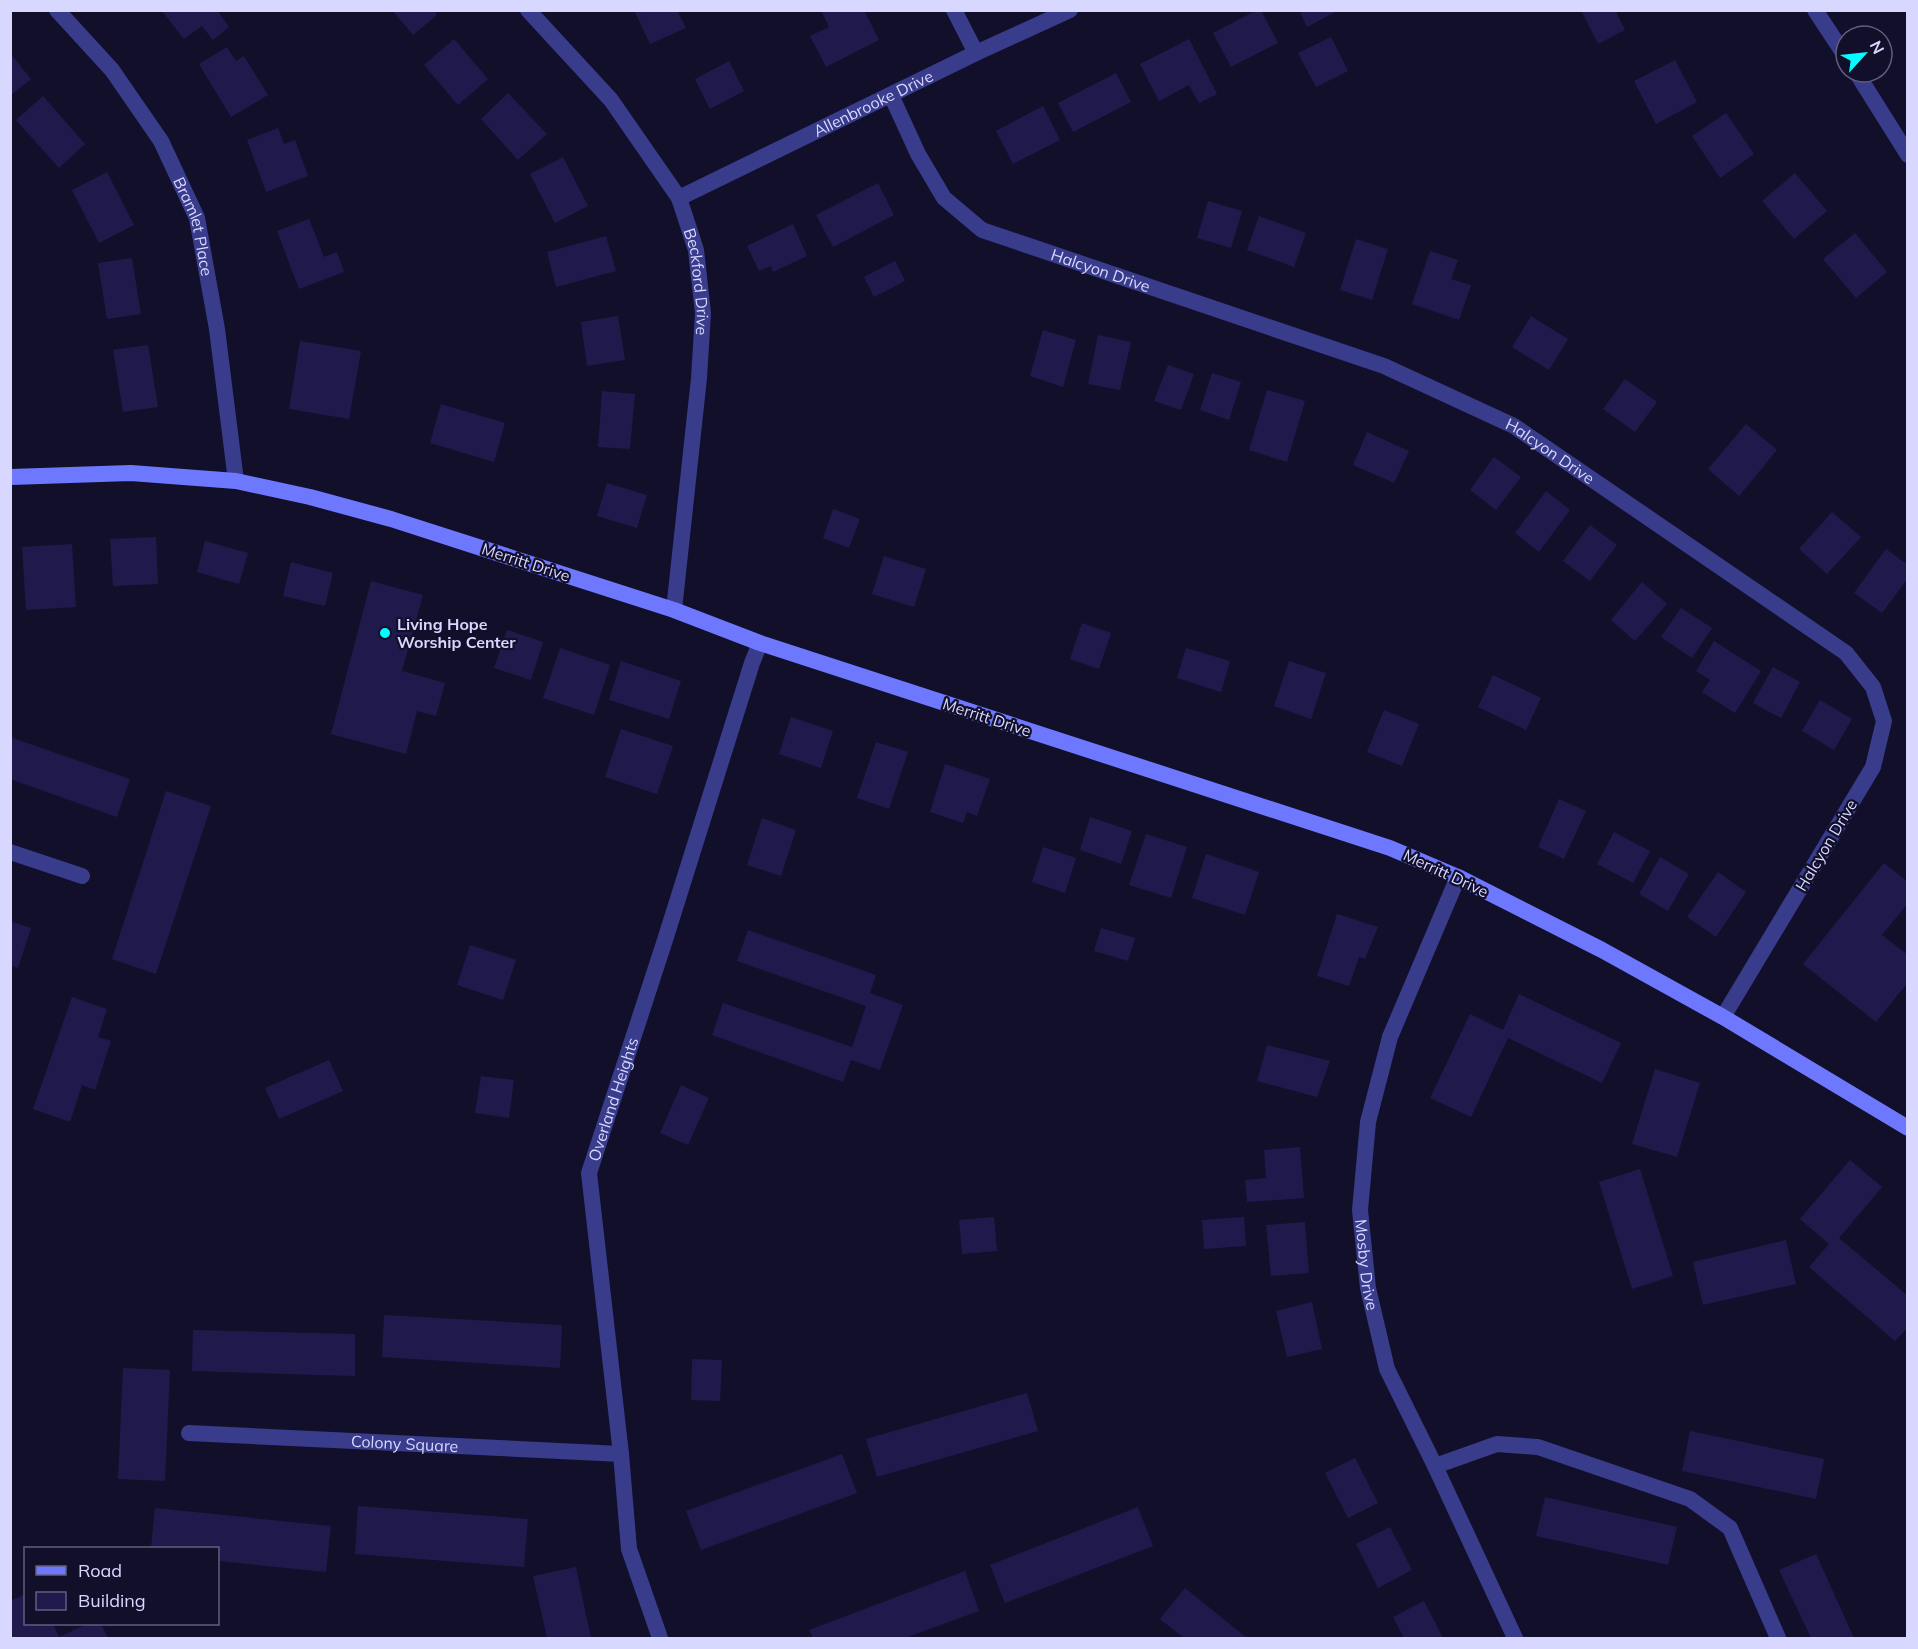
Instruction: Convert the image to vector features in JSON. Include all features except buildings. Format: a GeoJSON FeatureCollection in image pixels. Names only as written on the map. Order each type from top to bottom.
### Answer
{"type":"FeatureCollection","features":[{"type":"Feature","properties":{"kind":"main road","name":"Merritt Drive"},"geometry":{"type":"LineString","coordinates":[[10,477],[131,473],[236,481],[310,497],[391,519],[674,610],[760,643],[1390,848],[1458,877],[1602,950],[1723,1017],[1908,1128]]}},
{"type":"Feature","properties":{"kind":"street","name":"Bramlet Place"},"geometry":{"type":"LineString","coordinates":[[57,10],[112,70],[161,141],[197,218],[217,329],[236,481]]}},
{"type":"Feature","properties":{"kind":"street","name":"Beckford Drive"},"geometry":{"type":"LineString","coordinates":[[528,10],[611,100],[679,198],[696,250],[703,313],[699,378],[674,610]]}},
{"type":"Feature","properties":{"kind":"street"},"geometry":{"type":"LineString","coordinates":[[954,10],[976,53]]}},
{"type":"Feature","properties":{"kind":"street","name":"Allenbrooke Drive"},"geometry":{"type":"LineString","coordinates":[[679,198],[976,53],[1070,10]]}},
{"type":"Feature","properties":{"kind":"street"},"geometry":{"type":"LineString","coordinates":[[1815,10],[1834,39]]}},
{"type":"Feature","properties":{"kind":"street"},"geometry":{"type":"LineString","coordinates":[[1864,84],[1908,155]]}},
{"type":"Feature","properties":{"kind":"street","name":"Halcyon Drive"},"geometry":{"type":"LineString","coordinates":[[891,94],[918,154],[944,198],[982,230],[1384,366],[1514,426],[1846,652],[1873,687],[1884,721],[1873,767],[1723,1017]]}},
{"type":"Feature","properties":{"kind":"street","name":"Overland Heights"},"geometry":{"type":"LineString","coordinates":[[660,1638],[628,1549],[621,1454],[589,1173],[760,643]]}},
{"type":"Feature","properties":{"kind":"street"},"geometry":{"type":"LineString","coordinates":[[10,852],[82,876]]}},
{"type":"Feature","properties":{"kind":"street","name":"Mosby Drive"},"geometry":{"type":"LineString","coordinates":[[1458,877],[1390,1037],[1368,1122],[1360,1210],[1368,1288],[1387,1369],[1515,1638]]}},
{"type":"Feature","properties":{"kind":"street","name":"Colony Square"},"geometry":{"type":"LineString","coordinates":[[189,1433],[621,1454]]}},
{"type":"Feature","properties":{"kind":"street"},"geometry":{"type":"LineString","coordinates":[[1435,1466],[1497,1444],[1538,1447],[1690,1499],[1730,1528],[1778,1638]]}},
{"type":"Feature","properties":{"kind":"place","name":"Living Hope Worship Center"},"geometry":{"type":"Point","coordinates":[385,633]}}]}
